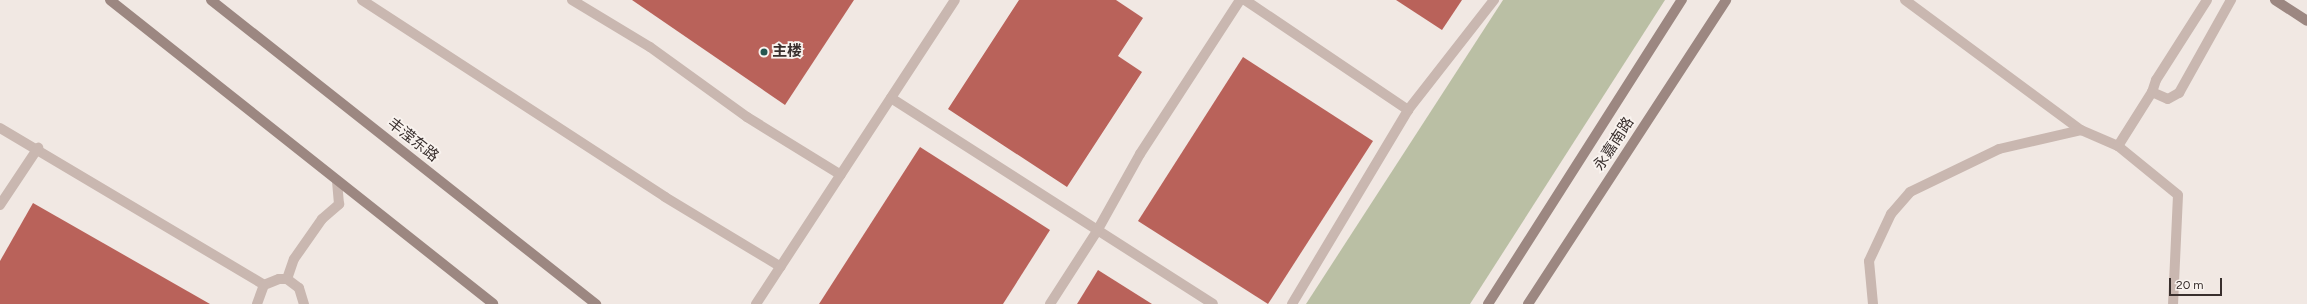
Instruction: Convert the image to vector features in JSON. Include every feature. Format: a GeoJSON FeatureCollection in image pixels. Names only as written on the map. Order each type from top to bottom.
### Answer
{"type":"FeatureCollection","features":[{"type":"Feature","properties":{"kind":"street"},"geometry":{"type":"LineString","coordinates":[[110,0],[337,182],[493,304]]}},
{"type":"Feature","properties":{"kind":"street","name":"丰滢东路"},"geometry":{"type":"LineString","coordinates":[[212,0],[596,304]]}},
{"type":"Feature","properties":{"kind":"street"},"geometry":{"type":"LineString","coordinates":[[362,0],[659,193],[781,267]]}},
{"type":"Feature","properties":{"kind":"street"},"geometry":{"type":"LineString","coordinates":[[572,0],[650,47],[746,117],[841,174]]}},
{"type":"Feature","properties":{"kind":"street"},"geometry":{"type":"LineString","coordinates":[[756,304],[955,0]]}},
{"type":"Feature","properties":{"kind":"street"},"geometry":{"type":"LineString","coordinates":[[1050,304],[1097,231],[1140,154],[1240,0]]}},
{"type":"Feature","properties":{"kind":"street"},"geometry":{"type":"LineString","coordinates":[[1245,0],[1408,110]]}},
{"type":"Feature","properties":{"kind":"street"},"geometry":{"type":"LineString","coordinates":[[1292,304],[1408,110],[1494,0]]}},
{"type":"Feature","properties":{"kind":"street","name":"永嘉南路"},"geometry":{"type":"LineString","coordinates":[[1488,304],[1682,0]]}},
{"type":"Feature","properties":{"kind":"street","name":"永嘉南路"},"geometry":{"type":"LineString","coordinates":[[1528,304],[1726,0]]}},
{"type":"Feature","properties":{"kind":"street"},"geometry":{"type":"LineString","coordinates":[[1906,0],[2081,130],[2118,146],[2178,195],[2173,304]]}},
{"type":"Feature","properties":{"kind":"street"},"geometry":{"type":"LineString","coordinates":[[2118,146],[2152,92],[2156,80],[2207,0]]}},
{"type":"Feature","properties":{"kind":"street"},"geometry":{"type":"LineString","coordinates":[[2152,92],[2168,99],[2179,94],[2231,0]]}},
{"type":"Feature","properties":{"kind":"street"},"geometry":{"type":"LineString","coordinates":[[2275,0],[2307,21]]}},
{"type":"Feature","properties":{"kind":"street"},"geometry":{"type":"LineString","coordinates":[[891,98],[1213,304]]}},
{"type":"Feature","properties":{"kind":"street"},"geometry":{"type":"LineString","coordinates":[[0,128],[38,148],[264,285]]}},
{"type":"Feature","properties":{"kind":"street"},"geometry":{"type":"LineString","coordinates":[[1873,304],[1869,261],[1891,214],[1910,192],[1999,149],[2081,130]]}},
{"type":"Feature","properties":{"kind":"street"},"geometry":{"type":"LineString","coordinates":[[0,206],[38,148]]}},
{"type":"Feature","properties":{"kind":"street"},"geometry":{"type":"LineString","coordinates":[[287,280],[294,259],[322,219],[339,204],[337,182]]}},
{"type":"Feature","properties":{"kind":"street"},"geometry":{"type":"LineString","coordinates":[[257,304],[264,285],[271,280],[287,280],[299,288],[304,304]]}},
{"type":"Feature","properties":{"kind":"green space"},"geometry":{"type":"Polygon","coordinates":[[[1503,0],[1665,0],[1470,304],[1306,304],[1503,0]]]}},
{"type":"Feature","properties":{"kind":"building","name":"主楼"},"geometry":{"type":"Polygon","coordinates":[[[632,0],[854,0],[785,105],[632,0]]]}},
{"type":"Feature","properties":{"kind":"building"},"geometry":{"type":"Polygon","coordinates":[[[1019,0],[1116,0],[1143,18],[1118,56],[1142,72],[1067,187],[948,109],[1019,0]]]}},
{"type":"Feature","properties":{"kind":"building"},"geometry":{"type":"Polygon","coordinates":[[[1396,0],[1462,0],[1442,30],[1396,0]]]}},
{"type":"Feature","properties":{"kind":"building"},"geometry":{"type":"Polygon","coordinates":[[[1243,57],[1373,141],[1268,304],[1138,221],[1243,57]]]}},
{"type":"Feature","properties":{"kind":"building"},"geometry":{"type":"Polygon","coordinates":[[[920,147],[1050,230],[1003,304],[819,304],[920,147]]]}},
{"type":"Feature","properties":{"kind":"building"},"geometry":{"type":"Polygon","coordinates":[[[33,203],[210,304],[0,304],[0,261],[33,203]]]}},
{"type":"Feature","properties":{"kind":"building"},"geometry":{"type":"Polygon","coordinates":[[[1098,270],[1152,304],[1077,304],[1098,270]]]}},
{"type":"Feature","properties":{"kind":"place","name":"主楼"},"geometry":{"type":"Point","coordinates":[764,52]}}]}
